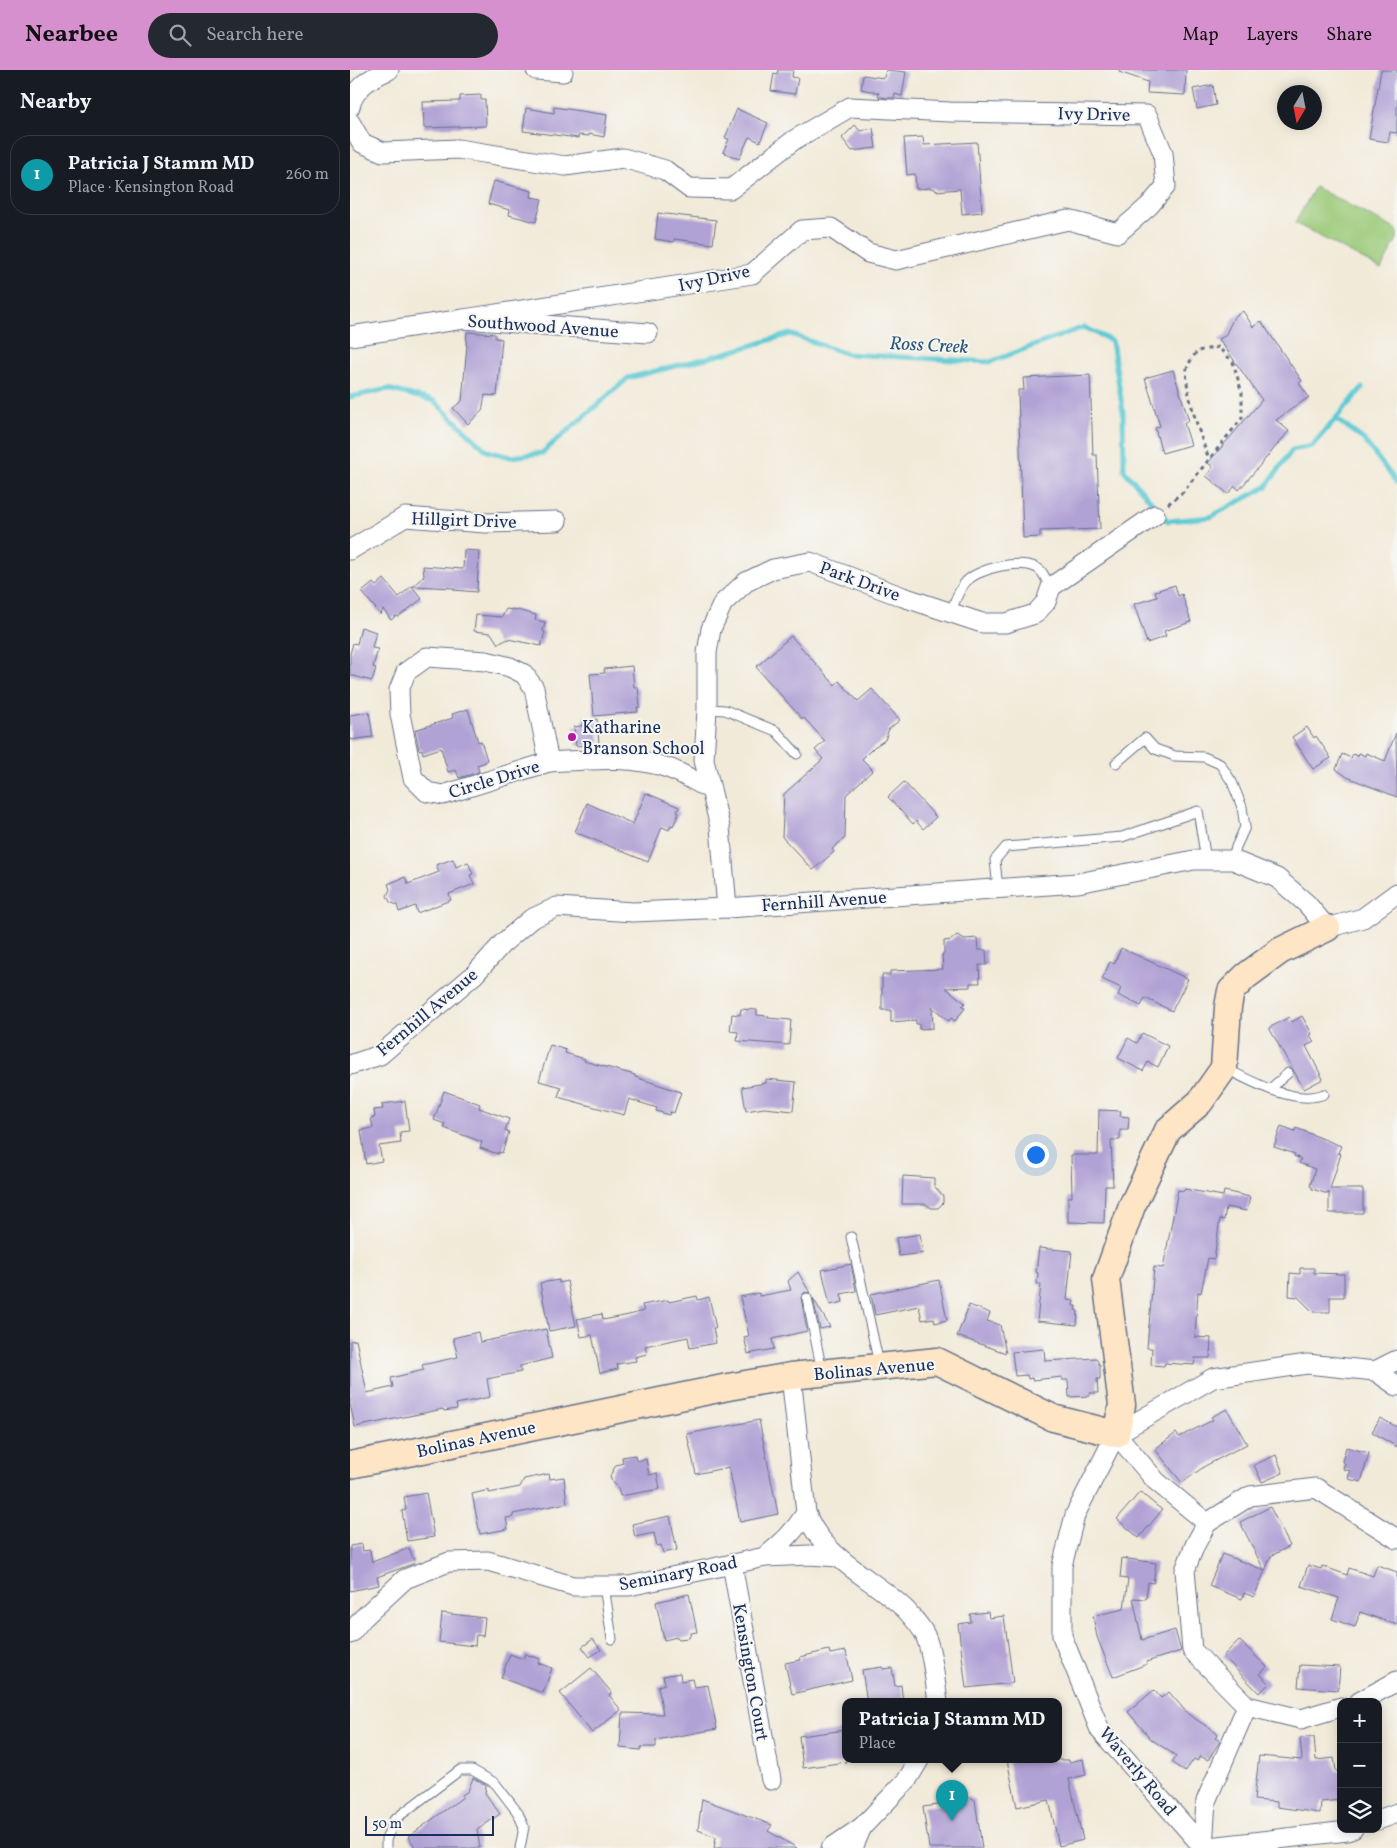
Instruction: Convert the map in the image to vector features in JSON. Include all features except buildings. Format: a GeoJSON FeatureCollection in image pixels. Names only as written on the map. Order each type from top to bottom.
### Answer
{"type":"FeatureCollection","features":[{"type":"Feature","properties":{"kind":"street"},"geometry":{"type":"LineString","coordinates":[[350,107],[351,102],[369,79],[389,70]]}},
{"type":"Feature","properties":{"kind":"street"},"geometry":{"type":"LineString","coordinates":[[536,70],[563,72]]}},
{"type":"Feature","properties":{"kind":"street","name":"Ivy Drive"},"geometry":{"type":"LineString","coordinates":[[350,122],[362,143],[383,152],[458,149],[565,166],[623,158],[665,170],[690,188],[731,189],[794,140],[850,107],[950,112],[1147,115],[1163,153],[1166,186],[1150,206],[1118,233],[1068,220],[896,260],[868,253],[831,228],[802,230],[752,274],[464,318]]}},
{"type":"Feature","properties":{"kind":"street","name":"Southwood Avenue"},"geometry":{"type":"LineString","coordinates":[[350,336],[464,318],[648,333]]}},
{"type":"Feature","properties":{"kind":"street","name":"Park Drive"},"geometry":{"type":"LineString","coordinates":[[727,908],[720,827],[704,760],[707,709],[707,654],[711,629],[723,603],[746,582],[773,569],[810,562],[903,597],[982,623],[1006,623],[1035,614],[1046,602],[1051,587],[1162,509]]}},
{"type":"Feature","properties":{"kind":"street","name":"Hillgirt Drive"},"geometry":{"type":"LineString","coordinates":[[350,550],[404,517],[485,523],[558,520]]}},
{"type":"Feature","properties":{"kind":"street","name":"Circle Drive"},"geometry":{"type":"LineString","coordinates":[[548,762],[534,688],[524,674],[510,667],[486,661],[427,657],[406,672],[399,690],[400,714],[413,778],[427,792],[443,795],[548,762],[600,759],[641,762],[668,768],[710,789]]}},
{"type":"Feature","properties":{"kind":"street","name":"Fernhill Avenue"},"geometry":{"type":"LineString","coordinates":[[350,1065],[380,1055],[475,974],[502,944],[530,919],[557,907],[633,912],[727,908],[1078,883],[1194,860],[1233,860],[1277,878],[1307,904],[1327,928]]}},
{"type":"Feature","properties":{"kind":"street"},"geometry":{"type":"LineString","coordinates":[[1116,1434],[1122,1405],[1106,1279],[1132,1206],[1161,1142],[1168,1130],[1200,1102],[1224,1068],[1230,991],[1246,976],[1280,951],[1327,928],[1363,918],[1397,893]]}},
{"type":"Feature","properties":{"kind":"street"},"geometry":{"type":"LineString","coordinates":[[1116,1434],[1213,1378],[1306,1364],[1375,1370],[1397,1360]]}},
{"type":"Feature","properties":{"kind":"street","name":"Bolinas Avenue"},"geometry":{"type":"LineString","coordinates":[[350,1465],[728,1387],[790,1376],[937,1361],[1053,1418],[1116,1434]]}},
{"type":"Feature","properties":{"kind":"street"},"geometry":{"type":"LineString","coordinates":[[1375,1370],[1397,1386]]}},
{"type":"Feature","properties":{"kind":"street"},"geometry":{"type":"LineString","coordinates":[[790,1376],[806,1513],[811,1527],[817,1536],[838,1557],[895,1600],[910,1615],[924,1634],[934,1672],[937,1698]]}},
{"type":"Feature","properties":{"kind":"street"},"geometry":{"type":"LineString","coordinates":[[1116,1434],[1156,1481],[1207,1523]]}},
{"type":"Feature","properties":{"kind":"street","name":"Waverly Road"},"geometry":{"type":"LineString","coordinates":[[1116,1434],[1075,1515],[1062,1566],[1062,1636],[1100,1730],[1202,1848]]}},
{"type":"Feature","properties":{"kind":"street"},"geometry":{"type":"LineString","coordinates":[[1337,1708],[1301,1719],[1247,1706],[1192,1650],[1185,1570],[1195,1545],[1207,1523],[1250,1496],[1316,1488],[1397,1539]]}},
{"type":"Feature","properties":{"kind":"street","name":"Seminary Road"},"geometry":{"type":"LineString","coordinates":[[765,1557],[786,1540],[806,1513]]}},
{"type":"Feature","properties":{"kind":"street","name":"Seminary Road"},"geometry":{"type":"LineString","coordinates":[[350,1634],[363,1618],[405,1579],[450,1562],[488,1561],[573,1586],[629,1586],[765,1557],[810,1555],[838,1557]]}},
{"type":"Feature","properties":{"kind":"street","name":"Kensington Court"},"geometry":{"type":"LineString","coordinates":[[732,1564],[771,1780]]}},
{"type":"Feature","properties":{"kind":"street"},"geometry":{"type":"LineString","coordinates":[[1366,1698],[1397,1681]]}},
{"type":"Feature","properties":{"kind":"street"},"geometry":{"type":"LineString","coordinates":[[1247,1706],[1206,1801],[1202,1848],[1350,1836]]}},
{"type":"Feature","properties":{"kind":"street"},"geometry":{"type":"LineString","coordinates":[[831,1848],[862,1827],[907,1780],[917,1763]]}},
{"type":"Feature","properties":{"kind":"street"},"geometry":{"type":"LineString","coordinates":[[1382,1819],[1397,1813]]}},
{"type":"Feature","properties":{"kind":"street"},"geometry":{"type":"LineString","coordinates":[[853,1848],[862,1827]]}},
{"type":"Feature","properties":{"kind":"lane"},"geometry":{"type":"LineString","coordinates":[[951,612],[964,582],[982,571],[1007,565],[1026,565],[1039,570],[1051,587]]}},
{"type":"Feature","properties":{"kind":"lane"},"geometry":{"type":"LineString","coordinates":[[707,709],[725,710],[776,731],[797,754]]}},
{"type":"Feature","properties":{"kind":"lane"},"geometry":{"type":"LineString","coordinates":[[1116,763],[1145,738],[1155,748],[1176,756],[1204,757],[1220,764],[1232,782],[1242,807],[1245,827],[1236,847],[1233,860]]}},
{"type":"Feature","properties":{"kind":"lane"},"geometry":{"type":"LineString","coordinates":[[998,889],[995,860],[1006,847],[1122,838],[1198,811],[1206,860]]}},
{"type":"Feature","properties":{"kind":"lane"},"geometry":{"type":"LineString","coordinates":[[1224,1068],[1258,1085],[1295,1096],[1317,1097],[1324,1094]]}},
{"type":"Feature","properties":{"kind":"lane"},"geometry":{"type":"LineString","coordinates":[[1270,1088],[1288,1074]]}},
{"type":"Feature","properties":{"kind":"lane"},"geometry":{"type":"LineString","coordinates":[[851,1237],[880,1367]]}},
{"type":"Feature","properties":{"kind":"lane"},"geometry":{"type":"LineString","coordinates":[[807,1298],[822,1373]]}},
{"type":"Feature","properties":{"kind":"lane"},"geometry":{"type":"LineString","coordinates":[[604,1586],[612,1638]]}},
{"type":"Feature","properties":{"kind":"lane"},"geometry":{"type":"LineString","coordinates":[[386,1848],[386,1840],[394,1820],[460,1770],[472,1770],[495,1783],[518,1813],[524,1827],[520,1848]]}},
{"type":"Feature","properties":{"kind":"path"},"geometry":{"type":"LineString","coordinates":[[1162,509],[1182,492],[1209,459],[1242,418],[1242,393],[1233,362],[1218,347],[1197,351],[1187,368],[1188,388],[1201,439],[1209,459]]}},
{"type":"Feature","properties":{"kind":"green space"},"geometry":{"type":"Polygon","coordinates":[[[1315,187],[1397,230],[1397,239],[1381,269],[1295,223],[1315,187]]]}},
{"type":"Feature","properties":{"kind":"waterway","name":"Ross Creek"},"geometry":{"type":"LineString","coordinates":[[350,397],[388,389],[434,401],[487,451],[511,457],[542,453],[628,378],[719,355],[790,334],[847,354],[990,362],[1084,327],[1112,341],[1123,412],[1124,470],[1168,521],[1210,517],[1266,487],[1292,450],[1312,446],[1362,388]]}},
{"type":"Feature","properties":{"kind":"waterway"},"geometry":{"type":"LineString","coordinates":[[1336,419],[1364,440],[1397,483]]}},
{"type":"Feature","properties":{"kind":"place","name":"Katharine Branson School"},"geometry":{"type":"Point","coordinates":[572,737]}},
{"type":"Feature","properties":{"kind":"place","name":"Patricia J Stamm MD"},"geometry":{"type":"Point","coordinates":[952,1821]}}]}
